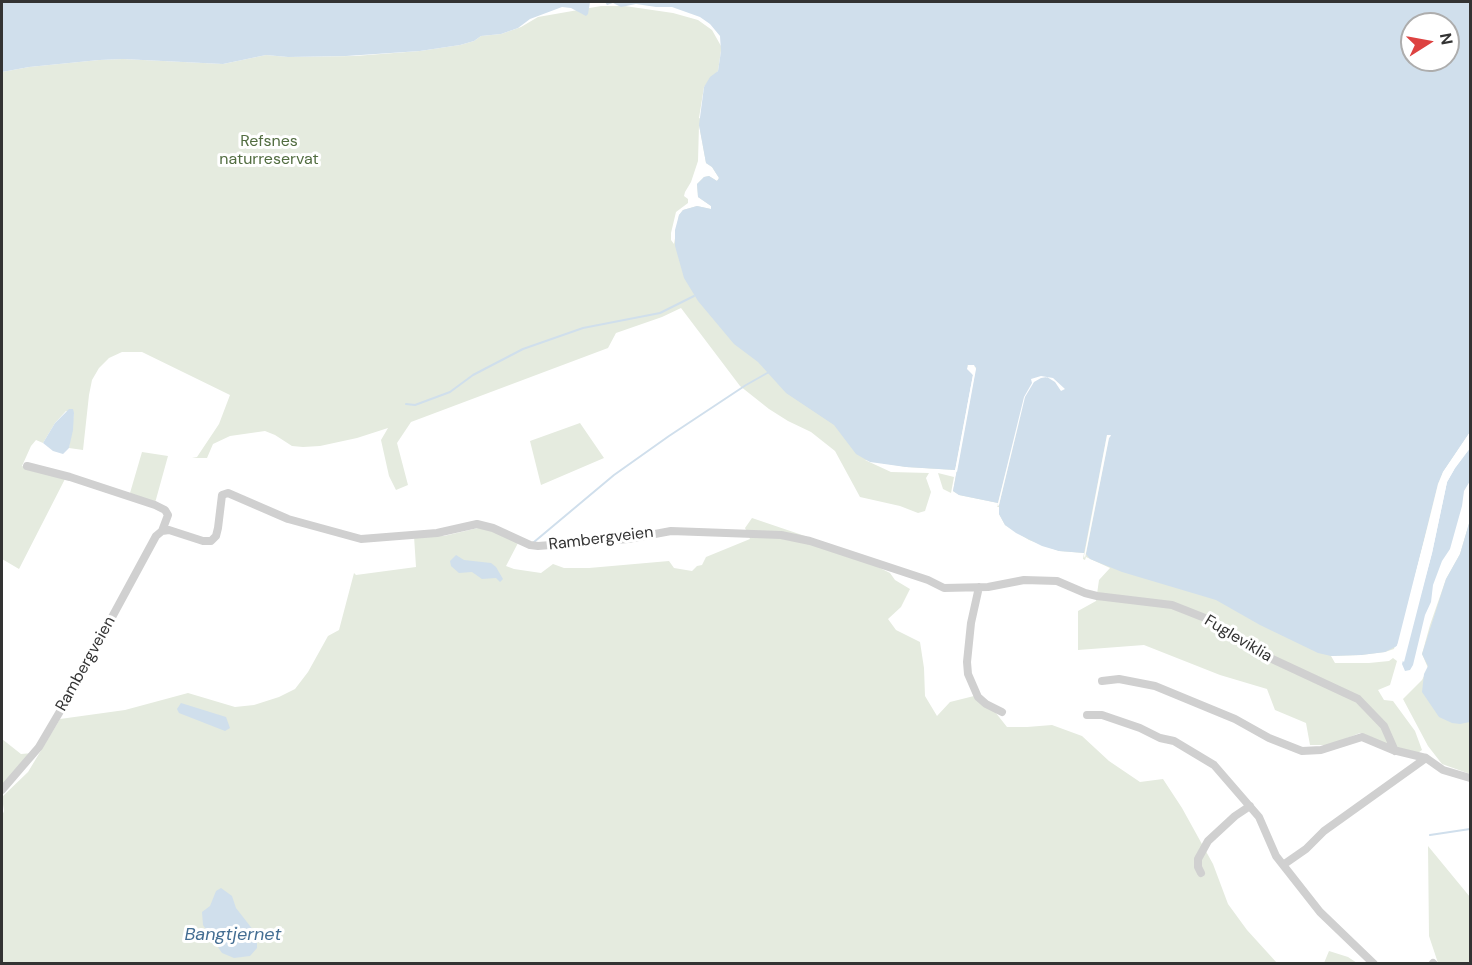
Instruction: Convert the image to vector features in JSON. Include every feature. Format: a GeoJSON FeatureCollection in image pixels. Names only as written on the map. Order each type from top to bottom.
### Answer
{"type":"FeatureCollection","features":[{"type":"Feature","properties":{"kind":"street"},"geometry":{"type":"LineString","coordinates":[[27,466],[70,477],[163,508],[168,515],[162,531]]}},
{"type":"Feature","properties":{"kind":"street","name":"Rambergveien"},"geometry":{"type":"LineString","coordinates":[[2,790],[39,747],[156,536],[162,531],[169,530],[203,542],[211,541],[216,536],[218,528],[222,495],[228,493],[288,519],[364,540],[437,533],[477,524],[538,546],[628,539],[671,531],[785,535],[810,540],[928,580],[942,587]]}},
{"type":"Feature","properties":{"kind":"street","name":"Fugleviklia"},"geometry":{"type":"LineString","coordinates":[[942,587],[995,586],[1017,580],[1049,580],[1061,582],[1088,594],[1168,604],[1206,618],[1265,656],[1358,699],[1384,726],[1395,751]]}},
{"type":"Feature","properties":{"kind":"street"},"geometry":{"type":"LineString","coordinates":[[979,587],[971,623],[968,674],[978,697],[1002,712]]}},
{"type":"Feature","properties":{"kind":"street"},"geometry":{"type":"LineString","coordinates":[[1102,681],[1119,679],[1155,686],[1236,719],[1269,738],[1305,752],[1322,750],[1360,737],[1395,751],[1426,758],[1443,770],[1470,778]]}},
{"type":"Feature","properties":{"kind":"street"},"geometry":{"type":"LineString","coordinates":[[1087,715],[1102,715],[1140,728],[1160,738],[1174,741],[1214,765],[1263,822],[1274,850],[1283,865],[1326,920],[1374,963]]}},
{"type":"Feature","properties":{"kind":"street"},"geometry":{"type":"LineString","coordinates":[[1283,865],[1306,849],[1324,831],[1426,758]]}},
{"type":"Feature","properties":{"kind":"street"},"geometry":{"type":"LineString","coordinates":[[1202,873],[1197,862],[1206,843],[1235,816],[1250,806]]}},
{"type":"Feature","properties":{"kind":"green space","name":"Refsnes naturreservat"},"geometry":{"type":"Polygon","coordinates":[[[601,6],[625,6],[673,13],[698,20],[712,30],[721,46],[718,71],[704,87],[699,118],[1470,432],[1443,472],[1394,649],[1361,655],[1331,656],[1335,663],[1369,663],[1389,661],[1393,658],[1397,661],[1390,685],[1378,690],[1384,700],[1393,701],[1415,731],[1422,750],[1415,755],[1360,733],[1329,745],[1310,745],[1306,723],[1275,710],[1267,689],[1220,675],[1144,645],[1078,650],[1078,611],[1096,601],[1099,580],[1110,568],[1086,557],[1085,560],[1083,559],[1084,553],[1059,551],[1029,540],[1005,525],[999,514],[998,503],[959,495],[953,491],[976,368],[969,365],[967,406],[955,470],[906,467],[865,460],[891,472],[929,473],[926,478],[931,492],[925,511],[918,513],[900,506],[860,497],[835,451],[811,432],[769,409],[740,386],[681,308],[616,333],[608,348],[411,422],[397,443],[408,485],[396,490],[389,476],[381,440],[388,428],[357,438],[320,446],[303,447],[292,446],[265,431],[230,436],[213,444],[207,458],[192,458],[197,457],[219,424],[230,395],[142,352],[122,352],[109,358],[92,380],[83,450],[69,448],[74,413],[66,411],[55,423],[43,443],[36,440],[31,446],[22,466],[65,479],[19,569],[2,559],[2,72],[99,60],[223,64],[266,55],[355,56],[420,51],[460,45],[474,41],[481,36],[501,34],[521,27],[538,17],[601,6]],[[699,125],[698,161],[684,196],[688,199],[688,203],[676,212],[671,233],[671,240],[674,244],[679,215],[683,210],[697,206],[711,209],[711,206],[698,197],[697,184],[704,177],[709,176],[717,181],[719,178],[712,167],[706,163],[699,125]]]}},
{"type":"Feature","properties":{"kind":"green space"},"geometry":{"type":"Polygon","coordinates":[[[580,423],[604,458],[541,485],[530,441],[580,423]]]}},
{"type":"Feature","properties":{"kind":"green space"},"geometry":{"type":"Polygon","coordinates":[[[142,452],[168,456],[155,503],[130,493],[142,452]]]}},
{"type":"Feature","properties":{"kind":"green space"},"geometry":{"type":"Polygon","coordinates":[[[938,473],[954,477],[951,493],[943,489],[938,473]]]}},
{"type":"Feature","properties":{"kind":"green space"},"geometry":{"type":"Polygon","coordinates":[[[752,518],[805,536],[876,566],[890,573],[895,580],[910,589],[901,607],[888,619],[896,630],[920,642],[925,696],[937,716],[950,702],[978,695],[1007,727],[1052,725],[1082,736],[1109,761],[1140,782],[1163,779],[1213,864],[1228,904],[1247,930],[1277,963],[2,963],[2,816],[4,811],[2,797],[28,772],[60,719],[125,710],[188,693],[235,707],[254,705],[295,689],[308,672],[328,636],[339,630],[354,573],[356,575],[416,567],[414,536],[444,536],[478,528],[493,531],[518,543],[506,566],[541,573],[553,564],[564,568],[589,568],[669,561],[674,568],[692,571],[702,565],[706,557],[750,539],[745,528],[752,518]]]}},
{"type":"Feature","properties":{"kind":"green space"},"geometry":{"type":"Polygon","coordinates":[[[1470,520],[1470,774],[1442,764],[1428,746],[1403,699],[1422,680],[1428,668],[1422,654],[1430,625],[1446,579],[1460,554],[1470,520]]]}},
{"type":"Feature","properties":{"kind":"green space"},"geometry":{"type":"Polygon","coordinates":[[[2,739],[21,754],[33,753],[2,788],[2,739]]]}},
{"type":"Feature","properties":{"kind":"green space"},"geometry":{"type":"Polygon","coordinates":[[[1428,846],[1470,897],[1470,963],[1438,963],[1429,936],[1428,846]]]}},
{"type":"Feature","properties":{"kind":"green space"},"geometry":{"type":"Polygon","coordinates":[[[1329,951],[1348,957],[1357,963],[1324,963],[1329,951]]]}},
{"type":"Feature","properties":{"kind":"water"},"geometry":{"type":"Polygon","coordinates":[[[2,2],[590,2],[586,16],[571,8],[562,7],[530,19],[518,28],[501,34],[481,36],[474,41],[460,45],[420,51],[346,56],[266,55],[223,64],[99,60],[2,72],[2,2]]]}},
{"type":"Feature","properties":{"kind":"water"},"geometry":{"type":"Polygon","coordinates":[[[605,2],[1470,2],[1470,432],[1443,472],[1438,484],[1397,646],[1385,652],[1361,655],[1331,656],[1318,653],[1260,625],[1216,600],[1122,572],[1090,559],[1086,554],[1109,437],[1107,435],[1084,553],[1059,551],[1042,546],[1016,533],[1005,525],[999,514],[999,505],[1025,397],[998,503],[959,495],[953,491],[976,367],[967,365],[973,375],[955,470],[870,462],[856,454],[834,425],[786,393],[758,362],[734,344],[698,301],[684,278],[675,246],[675,230],[679,215],[683,210],[697,206],[711,209],[711,206],[698,197],[697,184],[704,177],[709,176],[717,181],[719,178],[712,167],[706,163],[699,125],[704,87],[710,77],[718,71],[721,51],[720,36],[710,24],[700,17],[672,7],[636,4],[621,7],[613,3],[607,5],[605,2]]]}},
{"type":"Feature","properties":{"kind":"water"},"geometry":{"type":"Polygon","coordinates":[[[69,409],[73,409],[74,413],[73,430],[69,448],[63,454],[53,451],[43,443],[55,423],[69,409]]]}},
{"type":"Feature","properties":{"kind":"water"},"geometry":{"type":"Polygon","coordinates":[[[1470,448],[1470,481],[1464,491],[1450,549],[1442,561],[1433,585],[1431,602],[1425,615],[1413,665],[1410,670],[1405,671],[1402,664],[1432,553],[1447,482],[1470,448]]]}},
{"type":"Feature","properties":{"kind":"water"},"geometry":{"type":"Polygon","coordinates":[[[1470,520],[1470,722],[1460,724],[1439,717],[1422,692],[1424,674],[1428,666],[1422,654],[1446,579],[1460,554],[1470,520]]]}},
{"type":"Feature","properties":{"kind":"water"},"geometry":{"type":"Polygon","coordinates":[[[456,555],[464,560],[491,563],[503,579],[500,582],[496,578],[482,579],[472,572],[459,573],[451,566],[450,561],[456,555]]]}},
{"type":"Feature","properties":{"kind":"water"},"geometry":{"type":"Polygon","coordinates":[[[181,703],[226,717],[230,728],[225,731],[179,713],[177,709],[181,703]]]}},
{"type":"Feature","properties":{"kind":"water","name":"Bangtjernet"},"geometry":{"type":"Polygon","coordinates":[[[221,888],[232,896],[236,908],[257,935],[257,948],[250,956],[234,958],[222,953],[203,925],[202,912],[210,906],[216,891],[221,888]]]}},
{"type":"Feature","properties":{"kind":"pier"},"geometry":{"type":"Polygon","coordinates":[[[968,365],[974,365],[976,369],[957,472],[955,471],[973,375],[967,369],[968,365]]]}},
{"type":"Feature","properties":{"kind":"pier"},"geometry":{"type":"Polygon","coordinates":[[[1047,377],[1053,378],[1065,389],[1061,391],[1055,382],[1047,377]]]}},
{"type":"Feature","properties":{"kind":"pier"},"geometry":{"type":"Polygon","coordinates":[[[1047,377],[1034,382],[1025,397],[997,507],[1024,397],[1032,383],[1031,379],[1047,377]]]}},
{"type":"Feature","properties":{"kind":"pier"},"geometry":{"type":"Polygon","coordinates":[[[1470,432],[1466,445],[1441,484],[1401,642],[1399,648],[1393,652],[1399,642],[1438,484],[1443,472],[1470,432]]]}},
{"type":"Feature","properties":{"kind":"pier"},"geometry":{"type":"Polygon","coordinates":[[[1107,435],[1111,435],[1085,558],[1084,556],[1107,435]]]}},
{"type":"Feature","properties":{"kind":"pier"},"geometry":{"type":"Polygon","coordinates":[[[1470,445],[1447,482],[1432,553],[1404,662],[1401,659],[1445,481],[1452,467],[1470,445]]]}},
{"type":"Feature","properties":{"kind":"waterway"},"geometry":{"type":"LineString","coordinates":[[406,404],[415,405],[450,392],[473,375],[523,349],[583,328],[660,313],[694,296]]}},
{"type":"Feature","properties":{"kind":"waterway"},"geometry":{"type":"LineString","coordinates":[[534,542],[614,475],[669,436],[769,372]]}},
{"type":"Feature","properties":{"kind":"waterway"},"geometry":{"type":"LineString","coordinates":[[1430,835],[1470,829]]}}]}
